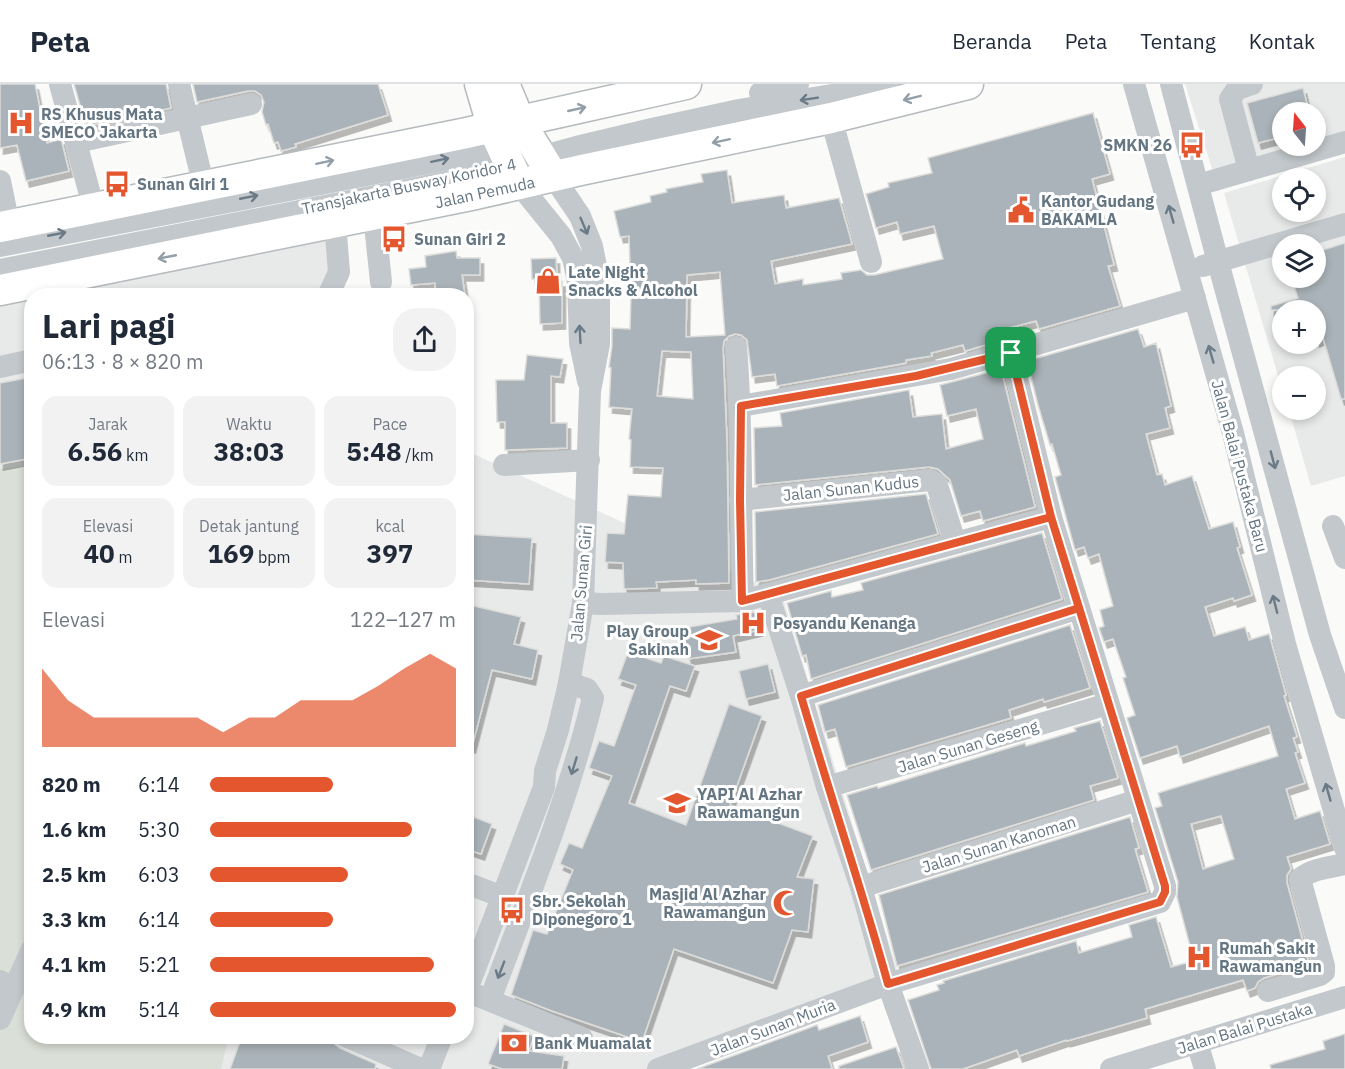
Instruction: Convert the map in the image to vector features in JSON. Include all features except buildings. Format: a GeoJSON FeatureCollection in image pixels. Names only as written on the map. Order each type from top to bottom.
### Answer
{"type":"FeatureCollection","features":[{"type":"Feature","properties":{"kind":"main road"},"geometry":{"type":"LineString","coordinates":[[480,84],[521,153]]}},
{"type":"Feature","properties":{"kind":"main road"},"geometry":{"type":"LineString","coordinates":[[504,84],[521,153]]}},
{"type":"Feature","properties":{"kind":"main road","name":"Jalan Pemuda"},"geometry":{"type":"LineString","coordinates":[[36,288],[73,286],[335,223],[374,216],[686,84]]}},
{"type":"Feature","properties":{"kind":"main road","name":"Jalan Pemuda"},"geometry":{"type":"LineString","coordinates":[[3,232],[94,209],[204,187],[831,118],[968,84]]}},
{"type":"Feature","properties":{"kind":"main road","name":"Jalan Pemuda"},"geometry":{"type":"LineString","coordinates":[[0,290],[24,289]]}},
{"type":"Feature","properties":{"kind":"street"},"geometry":{"type":"LineString","coordinates":[[60,84],[94,209]]}},
{"type":"Feature","properties":{"kind":"street"},"geometry":{"type":"LineString","coordinates":[[179,84],[204,187]]}},
{"type":"Feature","properties":{"kind":"street","name":"Transjakarta Busway Koridor 4"},"geometry":{"type":"LineString","coordinates":[[0,270],[456,180],[521,153],[798,84]]}},
{"type":"Feature","properties":{"kind":"street","name":"Transjakarta Busway Koridor 4"},"geometry":{"type":"LineString","coordinates":[[3,232],[521,153],[652,129],[739,110],[864,90],[887,84]]}},
{"type":"Feature","properties":{"kind":"street","name":"Jalan Balai Pustaka Baru"},"geometry":{"type":"LineString","coordinates":[[1134,84],[1233,433],[1285,644],[1345,848]]}},
{"type":"Feature","properties":{"kind":"street","name":"Jalan Balai Pustaka Baru"},"geometry":{"type":"LineString","coordinates":[[1171,84],[1263,423],[1342,683],[1345,708]]}},
{"type":"Feature","properties":{"kind":"street"},"geometry":{"type":"LineString","coordinates":[[1249,170],[1230,99],[1237,88],[1252,84]]}},
{"type":"Feature","properties":{"kind":"street"},"geometry":{"type":"LineString","coordinates":[[86,140],[251,104]]}},
{"type":"Feature","properties":{"kind":"street"},"geometry":{"type":"LineString","coordinates":[[831,118],[871,262]]}},
{"type":"Feature","properties":{"kind":"street"},"geometry":{"type":"LineString","coordinates":[[1198,185],[1345,142]]}},
{"type":"Feature","properties":{"kind":"street","name":"Jalan Sunan Giri"},"geometry":{"type":"LineString","coordinates":[[521,153],[573,258],[578,282],[580,343],[591,391]]}},
{"type":"Feature","properties":{"kind":"street","name":"Jalan Sunan Giri"},"geometry":{"type":"LineString","coordinates":[[474,967],[484,928],[533,783],[544,779],[569,683],[583,603],[591,391],[599,344],[599,282],[592,246],[580,216],[521,153]]}},
{"type":"Feature","properties":{"kind":"street"},"geometry":{"type":"LineString","coordinates":[[0,181],[3,232]]}},
{"type":"Feature","properties":{"kind":"street"},"geometry":{"type":"LineString","coordinates":[[374,216],[381,282]]}},
{"type":"Feature","properties":{"kind":"street"},"geometry":{"type":"LineString","coordinates":[[332,288],[339,272],[335,223]]}},
{"type":"Feature","properties":{"kind":"street"},"geometry":{"type":"LineString","coordinates":[[1187,271],[1345,224]]}},
{"type":"Feature","properties":{"kind":"street"},"geometry":{"type":"LineString","coordinates":[[741,406],[916,376],[1011,353],[1195,298]]}},
{"type":"Feature","properties":{"kind":"street"},"geometry":{"type":"LineString","coordinates":[[736,347],[741,406],[742,601]]}},
{"type":"Feature","properties":{"kind":"street"},"geometry":{"type":"LineString","coordinates":[[1011,353],[1051,517],[1138,800]]}},
{"type":"Feature","properties":{"kind":"street"},"geometry":{"type":"LineString","coordinates":[[0,368],[24,362]]}},
{"type":"Feature","properties":{"kind":"street"},"geometry":{"type":"LineString","coordinates":[[1233,433],[1263,423]]}},
{"type":"Feature","properties":{"kind":"street"},"geometry":{"type":"LineString","coordinates":[[504,465],[589,460]]}},
{"type":"Feature","properties":{"kind":"street","name":"Jalan Sunan Kudus"},"geometry":{"type":"LineString","coordinates":[[740,500],[930,480],[938,486],[956,542]]}},
{"type":"Feature","properties":{"kind":"street"},"geometry":{"type":"LineString","coordinates":[[583,603],[742,601],[1051,517]]}},
{"type":"Feature","properties":{"kind":"street"},"geometry":{"type":"LineString","coordinates":[[1334,526],[1345,558]]}},
{"type":"Feature","properties":{"kind":"street"},"geometry":{"type":"LineString","coordinates":[[768,594],[827,787],[861,887],[888,984],[918,1069]]}},
{"type":"Feature","properties":{"kind":"street"},"geometry":{"type":"LineString","coordinates":[[801,696],[1079,608]]}},
{"type":"Feature","properties":{"kind":"street"},"geometry":{"type":"LineString","coordinates":[[1285,644],[1330,644]]}},
{"type":"Feature","properties":{"kind":"street"},"geometry":{"type":"LineString","coordinates":[[490,1000],[566,795],[593,698],[587,689],[569,683]]}},
{"type":"Feature","properties":{"kind":"street","name":"Jalan Sunan Geseng"},"geometry":{"type":"LineString","coordinates":[[827,787],[1108,704]]}},
{"type":"Feature","properties":{"kind":"street"},"geometry":{"type":"LineString","coordinates":[[558,730],[583,738]]}},
{"type":"Feature","properties":{"kind":"street"},"geometry":{"type":"LineString","coordinates":[[544,779],[566,795]]}},
{"type":"Feature","properties":{"kind":"street","name":"Jalan Sunan Kanoman"},"geometry":{"type":"LineString","coordinates":[[861,887],[1138,800]]}},
{"type":"Feature","properties":{"kind":"street","name":"Jalan Sunan Muria"},"geometry":{"type":"LineString","coordinates":[[658,1069],[888,984],[1160,902],[1165,886],[1138,800]]}},
{"type":"Feature","properties":{"kind":"street"},"geometry":{"type":"LineString","coordinates":[[1268,991],[1324,972],[1300,879],[1319,870],[1345,864]]}},
{"type":"Feature","properties":{"kind":"street"},"geometry":{"type":"LineString","coordinates":[[474,887],[497,895]]}},
{"type":"Feature","properties":{"kind":"street"},"geometry":{"type":"LineString","coordinates":[[484,928],[514,937]]}},
{"type":"Feature","properties":{"kind":"street","name":"Jalan Sunan Giri"},"geometry":{"type":"LineString","coordinates":[[474,946],[484,928]]}},
{"type":"Feature","properties":{"kind":"street"},"geometry":{"type":"LineString","coordinates":[[0,1019],[7,984],[24,960]]}},
{"type":"Feature","properties":{"kind":"street"},"geometry":{"type":"LineString","coordinates":[[474,994],[582,1038]]}},
{"type":"Feature","properties":{"kind":"street","name":"Jalan Balai Pustaka"},"geometry":{"type":"LineString","coordinates":[[1112,1069],[1345,997]]}},
{"type":"Feature","properties":{"kind":"street"},"geometry":{"type":"LineString","coordinates":[[1197,1042],[1205,1069]]}},
{"type":"Feature","properties":{"kind":"street"},"geometry":{"type":"LineString","coordinates":[[357,1044],[384,1061],[421,1069]]}},
{"type":"Feature","properties":{"kind":"street"},"geometry":{"type":"LineString","coordinates":[[429,1069],[439,1044]]}},
{"type":"Feature","properties":{"kind":"shaded area"},"geometry":{"type":"Polygon","coordinates":[[[1185,84],[1345,84],[1345,149],[1326,155],[1326,102],[1272,102],[1272,156],[1322,156],[1282,168],[1272,168],[1272,171],[1218,187],[1185,84]]]}},
{"type":"Feature","properties":{"kind":"shaded area"},"geometry":{"type":"Polygon","coordinates":[[[1345,157],[1345,476],[1311,486],[1292,420],[1326,420],[1326,366],[1275,366],[1224,193],[1272,179],[1272,222],[1326,222],[1326,168],[1308,168],[1345,157]]]}},
{"type":"Feature","properties":{"kind":"shaded area"},"geometry":{"type":"Polygon","coordinates":[[[335,223],[329,288],[24,288],[24,466],[0,469],[0,291],[335,223]]]}},
{"type":"Feature","properties":{"kind":"shaded area","name":"YAPI Al Azhar Rawamangun"},"geometry":{"type":"Polygon","coordinates":[[[474,454],[782,595],[900,979],[650,1069],[221,1069],[227,1044],[474,1044],[474,454]]]}},
{"type":"Feature","properties":{"kind":"shaded area"},"geometry":{"type":"Polygon","coordinates":[[[24,466],[24,1044],[227,1044],[221,1069],[0,1069],[0,469],[24,466]]]}},
{"type":"Feature","properties":{"kind":"place","name":"RS Khusus Mata SMECO Jakarta"},"geometry":{"type":"Point","coordinates":[21,123]}},
{"type":"Feature","properties":{"kind":"place","name":"SMKN 26"},"geometry":{"type":"Point","coordinates":[1192,145]}},
{"type":"Feature","properties":{"kind":"place","name":"Sunan Giri 1"},"geometry":{"type":"Point","coordinates":[117,184]}},
{"type":"Feature","properties":{"kind":"place","name":"Kantor Gudang BAKAMLA"},"geometry":{"type":"Point","coordinates":[1021,210]}},
{"type":"Feature","properties":{"kind":"place","name":"Sunan Giri 2"},"geometry":{"type":"Point","coordinates":[394,239]}},
{"type":"Feature","properties":{"kind":"place","name":"Late Night Snacks & Alcohol"},"geometry":{"type":"Point","coordinates":[548,281]}},
{"type":"Feature","properties":{"kind":"place","name":"Posyandu Kenanga"},"geometry":{"type":"Point","coordinates":[753,623]}},
{"type":"Feature","properties":{"kind":"place","name":"Play Group Sakinah"},"geometry":{"type":"Point","coordinates":[709,640]}},
{"type":"Feature","properties":{"kind":"place","name":"YAPI Al Azhar Rawamangun"},"geometry":{"type":"Point","coordinates":[677,803]}},
{"type":"Feature","properties":{"kind":"place","name":"Masjid Al Azhar Rawamangun"},"geometry":{"type":"Point","coordinates":[786,903]}},
{"type":"Feature","properties":{"kind":"place","name":"Sbr. Sekolah Diponegoro 1"},"geometry":{"type":"Point","coordinates":[512,910]}},
{"type":"Feature","properties":{"kind":"place","name":"Rumah Sakit Rawamangun"},"geometry":{"type":"Point","coordinates":[1199,957]}},
{"type":"Feature","properties":{"kind":"place","name":"Bank Muamalat"},"geometry":{"type":"Point","coordinates":[514,1043]}},
{"type":"Feature","properties":{"kind":"route"},"geometry":{"type":"LineString","coordinates":[[1011,353],[916,376],[741,406],[742,601],[1051,517],[1165,886],[1160,902],[888,984],[861,887],[827,787],[801,696],[1079,608],[1051,517],[1011,353]]}}]}
